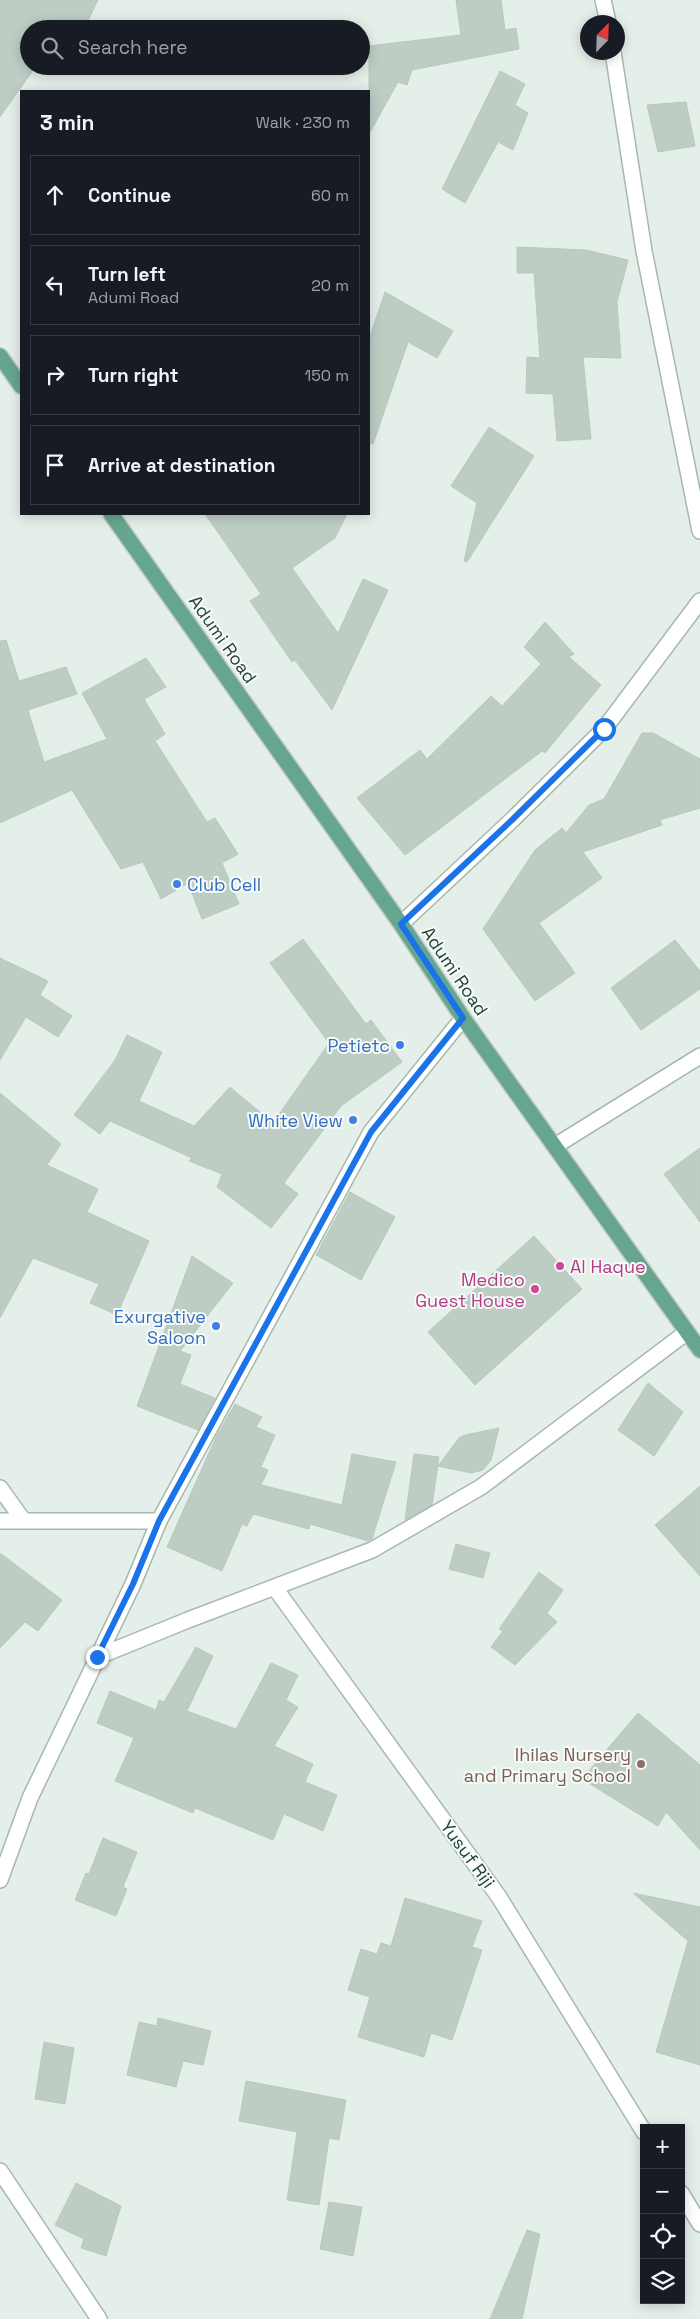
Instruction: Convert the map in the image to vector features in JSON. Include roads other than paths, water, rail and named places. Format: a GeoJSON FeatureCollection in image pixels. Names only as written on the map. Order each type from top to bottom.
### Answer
{"type":"FeatureCollection","features":[{"type":"Feature","properties":{"kind":"main road"},"geometry":{"type":"LineString","coordinates":[[0,356],[20,385]]}},
{"type":"Feature","properties":{"kind":"main road","name":"Adumi Road"},"geometry":{"type":"LineString","coordinates":[[112,515],[401,924],[463,1018],[700,1350]]}},
{"type":"Feature","properties":{"kind":"street"},"geometry":{"type":"LineString","coordinates":[[603,0],[606,15]]}},
{"type":"Feature","properties":{"kind":"street"},"geometry":{"type":"LineString","coordinates":[[614,60],[644,251],[700,532]]}},
{"type":"Feature","properties":{"kind":"street"},"geometry":{"type":"LineString","coordinates":[[401,924],[513,819],[604,729],[700,601]]}},
{"type":"Feature","properties":{"kind":"street"},"geometry":{"type":"LineString","coordinates":[[0,1880],[30,1798],[133,1584],[159,1521],[371,1132],[463,1018]]}},
{"type":"Feature","properties":{"kind":"street"},"geometry":{"type":"LineString","coordinates":[[555,1146],[700,1056]]}},
{"type":"Feature","properties":{"kind":"street"},"geometry":{"type":"LineString","coordinates":[[97,1657],[372,1550],[481,1487],[687,1332]]}},
{"type":"Feature","properties":{"kind":"street"},"geometry":{"type":"LineString","coordinates":[[0,1488],[23,1520]]}},
{"type":"Feature","properties":{"kind":"street"},"geometry":{"type":"LineString","coordinates":[[0,1521],[159,1521]]}},
{"type":"Feature","properties":{"kind":"street","name":"Yusuf Riji"},"geometry":{"type":"LineString","coordinates":[[274,1588],[499,1897],[640,2126]]}},
{"type":"Feature","properties":{"kind":"street"},"geometry":{"type":"LineString","coordinates":[[0,2171],[99,2319]]}},
{"type":"Feature","properties":{"kind":"street"},"geometry":{"type":"LineString","coordinates":[[685,2200],[700,2224]]}},
{"type":"Feature","properties":{"kind":"place","name":"Club Cell"},"geometry":{"type":"Point","coordinates":[177,884]}},
{"type":"Feature","properties":{"kind":"place","name":"Petietc"},"geometry":{"type":"Point","coordinates":[400,1045]}},
{"type":"Feature","properties":{"kind":"place","name":"White View"},"geometry":{"type":"Point","coordinates":[353,1120]}},
{"type":"Feature","properties":{"kind":"place","name":"Al Haque"},"geometry":{"type":"Point","coordinates":[560,1266]}},
{"type":"Feature","properties":{"kind":"place","name":"Medico Guest House"},"geometry":{"type":"Point","coordinates":[535,1289]}},
{"type":"Feature","properties":{"kind":"place","name":"Exurgative Saloon"},"geometry":{"type":"Point","coordinates":[216,1326]}},
{"type":"Feature","properties":{"kind":"place","name":"Ihilas Nursery and Primary School"},"geometry":{"type":"Point","coordinates":[641,1764]}}]}
